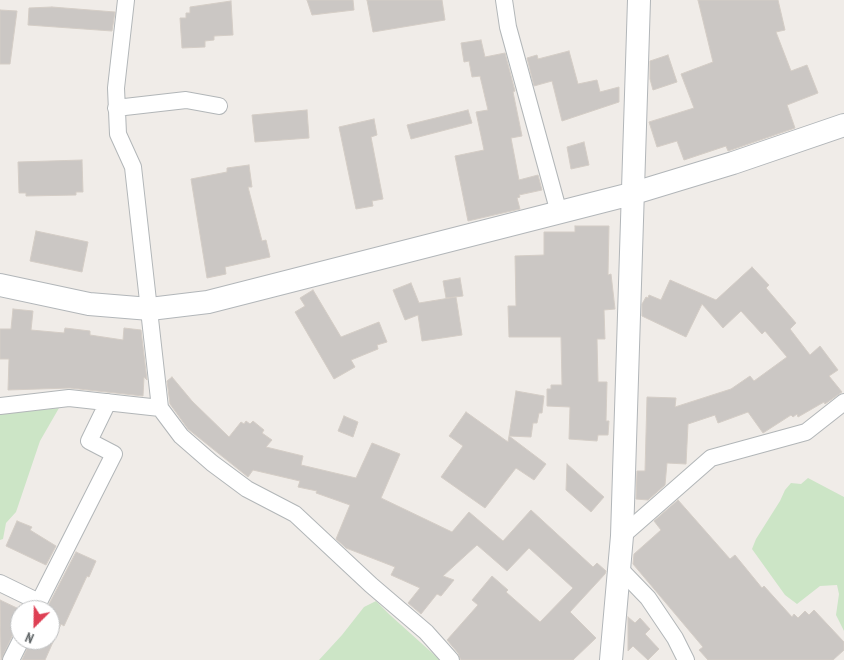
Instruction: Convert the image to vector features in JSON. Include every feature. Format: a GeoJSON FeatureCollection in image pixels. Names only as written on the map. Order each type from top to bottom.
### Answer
{"type":"FeatureCollection","features":[{"type":"Feature","properties":{"kind":"street"},"geometry":{"type":"LineString","coordinates":[[121,0],[126,0],[116,88],[118,134],[133,168],[160,408],[181,436],[212,463],[247,489],[295,514],[371,585],[426,632],[451,660]]}},
{"type":"Feature","properties":{"kind":"street"},"geometry":{"type":"LineString","coordinates":[[504,0],[508,27],[559,213]]}},
{"type":"Feature","properties":{"kind":"street"},"geometry":{"type":"LineString","coordinates":[[612,660],[622,536],[631,194],[639,0]]}},
{"type":"Feature","properties":{"kind":"street"},"geometry":{"type":"LineString","coordinates":[[116,108],[186,100],[219,106]]}},
{"type":"Feature","properties":{"kind":"street"},"geometry":{"type":"LineString","coordinates":[[0,285],[89,304],[150,309],[208,302],[631,194],[733,163],[844,125]]}},
{"type":"Feature","properties":{"kind":"street"},"geometry":{"type":"LineString","coordinates":[[0,406],[69,398],[160,408]]}},
{"type":"Feature","properties":{"kind":"street"},"geometry":{"type":"LineString","coordinates":[[40,600],[114,454],[89,441],[108,402]]}},
{"type":"Feature","properties":{"kind":"street"},"geometry":{"type":"LineString","coordinates":[[622,536],[711,458],[806,432],[844,402]]}},
{"type":"Feature","properties":{"kind":"street"},"geometry":{"type":"LineString","coordinates":[[620,570],[648,598],[675,638],[686,660]]}},
{"type":"Feature","properties":{"kind":"street"},"geometry":{"type":"LineString","coordinates":[[0,583],[27,600]]}},
{"type":"Feature","properties":{"kind":"green space"},"geometry":{"type":"Polygon","coordinates":[[[59,408],[40,441],[16,512],[6,523],[3,539],[0,540],[0,414],[59,408]]]}},
{"type":"Feature","properties":{"kind":"green space"},"geometry":{"type":"Polygon","coordinates":[[[808,478],[844,497],[844,631],[836,615],[839,594],[837,585],[820,586],[797,604],[785,595],[752,549],[785,490],[791,483],[801,484],[808,478]]]}},
{"type":"Feature","properties":{"kind":"green space"},"geometry":{"type":"Polygon","coordinates":[[[376,601],[440,660],[319,660],[364,607],[376,601]]]}},
{"type":"Feature","properties":{"kind":"building"},"geometry":{"type":"Polygon","coordinates":[[[307,0],[353,0],[354,10],[312,15],[307,0]]]}},
{"type":"Feature","properties":{"kind":"building"},"geometry":{"type":"Polygon","coordinates":[[[367,0],[442,0],[445,20],[373,32],[367,0]]]}},
{"type":"Feature","properties":{"kind":"building"},"geometry":{"type":"Polygon","coordinates":[[[698,0],[778,0],[785,30],[776,32],[791,71],[807,65],[818,93],[787,105],[795,128],[728,151],[726,146],[684,160],[677,141],[657,147],[649,122],[694,108],[681,74],[713,62],[698,0]]]}},
{"type":"Feature","properties":{"kind":"building"},"geometry":{"type":"Polygon","coordinates":[[[231,1],[233,35],[214,36],[214,40],[205,41],[205,47],[182,48],[180,18],[186,18],[186,13],[190,13],[190,7],[231,1]]]}},
{"type":"Feature","properties":{"kind":"building"},"geometry":{"type":"Polygon","coordinates":[[[52,7],[115,12],[112,31],[28,25],[29,8],[52,7]]]}},
{"type":"Feature","properties":{"kind":"building"},"geometry":{"type":"Polygon","coordinates":[[[0,10],[17,11],[10,64],[0,64],[0,10]]]}},
{"type":"Feature","properties":{"kind":"building"},"geometry":{"type":"Polygon","coordinates":[[[481,40],[485,57],[505,53],[515,91],[513,92],[522,136],[511,138],[519,180],[538,175],[542,190],[519,195],[520,197],[517,198],[520,209],[468,221],[455,156],[484,150],[476,112],[488,110],[480,76],[472,77],[469,61],[464,62],[461,43],[481,40]]]}},
{"type":"Feature","properties":{"kind":"building"},"geometry":{"type":"Polygon","coordinates":[[[569,51],[578,84],[597,80],[600,92],[619,87],[619,102],[562,121],[552,81],[534,86],[527,58],[537,55],[538,59],[569,51]]]}},
{"type":"Feature","properties":{"kind":"building"},"geometry":{"type":"Polygon","coordinates":[[[668,55],[677,82],[653,90],[650,79],[650,61],[668,55]]]}},
{"type":"Feature","properties":{"kind":"building"},"geometry":{"type":"Polygon","coordinates":[[[307,110],[309,138],[255,142],[252,115],[307,110]]]}},
{"type":"Feature","properties":{"kind":"building"},"geometry":{"type":"Polygon","coordinates":[[[468,110],[472,123],[411,139],[407,125],[468,110]]]}},
{"type":"Feature","properties":{"kind":"building"},"geometry":{"type":"Polygon","coordinates":[[[374,119],[377,135],[371,137],[383,199],[372,201],[373,206],[356,209],[339,127],[374,119]]]}},
{"type":"Feature","properties":{"kind":"building"},"geometry":{"type":"Polygon","coordinates":[[[584,142],[589,165],[571,169],[567,147],[584,142]]]}},
{"type":"Feature","properties":{"kind":"building"},"geometry":{"type":"Polygon","coordinates":[[[82,160],[83,192],[76,192],[76,195],[26,196],[26,193],[19,193],[18,162],[82,160]]]}},
{"type":"Feature","properties":{"kind":"building"},"geometry":{"type":"Polygon","coordinates":[[[249,165],[252,187],[248,187],[262,241],[266,240],[270,257],[225,267],[226,274],[207,278],[191,179],[227,172],[227,168],[249,165]]]}},
{"type":"Feature","properties":{"kind":"building"},"geometry":{"type":"Polygon","coordinates":[[[575,226],[609,226],[608,275],[611,274],[615,309],[604,310],[605,339],[597,339],[598,382],[607,382],[606,421],[609,421],[608,435],[598,435],[597,441],[569,439],[570,407],[547,406],[547,389],[551,389],[551,385],[562,385],[561,337],[509,337],[508,306],[516,306],[515,256],[544,255],[544,232],[575,232],[575,226]]]}},
{"type":"Feature","properties":{"kind":"building"},"geometry":{"type":"Polygon","coordinates":[[[36,231],[88,242],[82,272],[30,261],[36,231]]]}},
{"type":"Feature","properties":{"kind":"building"},"geometry":{"type":"Polygon","coordinates":[[[752,267],[769,285],[766,288],[796,323],[790,329],[810,355],[820,346],[838,370],[829,376],[842,392],[825,404],[824,402],[798,417],[797,414],[793,417],[791,415],[763,433],[748,412],[718,423],[715,415],[688,424],[686,464],[667,463],[665,485],[648,500],[636,499],[637,471],[645,471],[647,397],[676,398],[675,407],[731,389],[750,376],[754,381],[787,357],[765,331],[762,334],[741,311],[723,328],[702,304],[686,337],[642,316],[642,304],[649,295],[661,300],[670,280],[716,300],[752,267]]]}},
{"type":"Feature","properties":{"kind":"building"},"geometry":{"type":"Polygon","coordinates":[[[460,278],[463,296],[446,298],[443,281],[460,278]]]}},
{"type":"Feature","properties":{"kind":"building"},"geometry":{"type":"Polygon","coordinates":[[[411,283],[419,303],[456,297],[462,335],[422,341],[418,315],[405,320],[393,290],[411,283]]]}},
{"type":"Feature","properties":{"kind":"building"},"geometry":{"type":"Polygon","coordinates":[[[313,290],[341,337],[379,322],[387,342],[377,345],[378,349],[351,360],[355,367],[334,379],[295,312],[305,306],[300,298],[313,290]]]}},
{"type":"Feature","properties":{"kind":"building"},"geometry":{"type":"Polygon","coordinates":[[[13,309],[33,311],[31,330],[64,333],[65,328],[90,331],[90,335],[123,340],[124,328],[141,330],[147,380],[144,377],[143,396],[70,388],[8,390],[9,359],[0,359],[0,329],[11,329],[13,309]]]}},
{"type":"Feature","properties":{"kind":"building"},"geometry":{"type":"Polygon","coordinates":[[[172,377],[192,401],[229,437],[241,422],[244,424],[246,421],[250,424],[253,421],[264,430],[262,433],[272,440],[266,447],[303,456],[301,465],[356,478],[372,443],[400,454],[381,498],[452,532],[469,512],[503,541],[531,510],[593,567],[597,563],[606,571],[570,612],[596,638],[573,660],[461,660],[458,653],[447,640],[478,605],[472,600],[492,576],[508,590],[506,592],[540,622],[573,588],[529,548],[507,571],[477,545],[443,576],[454,580],[441,596],[437,594],[421,614],[408,603],[420,588],[391,575],[395,567],[346,548],[336,539],[350,505],[316,493],[317,491],[298,487],[300,481],[253,470],[248,477],[188,429],[170,404],[167,381],[172,377]]]}},
{"type":"Feature","properties":{"kind":"building"},"geometry":{"type":"Polygon","coordinates":[[[516,391],[544,396],[542,413],[539,413],[537,423],[533,423],[531,437],[509,436],[516,391]]]}},
{"type":"Feature","properties":{"kind":"building"},"geometry":{"type":"Polygon","coordinates":[[[466,412],[508,442],[509,436],[546,464],[534,480],[516,468],[485,508],[441,477],[463,446],[449,436],[466,412]]]}},
{"type":"Feature","properties":{"kind":"building"},"geometry":{"type":"Polygon","coordinates":[[[344,416],[358,422],[353,437],[338,431],[344,416]]]}},
{"type":"Feature","properties":{"kind":"building"},"geometry":{"type":"Polygon","coordinates":[[[567,464],[604,497],[591,512],[566,490],[567,464]]]}},
{"type":"Feature","properties":{"kind":"building"},"geometry":{"type":"Polygon","coordinates":[[[678,500],[730,559],[735,555],[762,588],[764,586],[792,617],[794,614],[798,618],[805,611],[809,615],[814,610],[844,642],[844,650],[833,660],[708,660],[699,650],[703,647],[633,564],[634,554],[661,530],[654,521],[678,500]]]}},
{"type":"Feature","properties":{"kind":"building"},"geometry":{"type":"Polygon","coordinates":[[[17,521],[32,527],[30,530],[56,546],[46,565],[6,546],[17,521]]]}},
{"type":"Feature","properties":{"kind":"building"},"geometry":{"type":"Polygon","coordinates":[[[76,552],[96,561],[64,626],[61,624],[60,626],[60,600],[51,600],[76,552]]]}},
{"type":"Feature","properties":{"kind":"building"},"geometry":{"type":"Polygon","coordinates":[[[0,600],[10,605],[10,641],[1,660],[0,600]]]}},
{"type":"Feature","properties":{"kind":"building"},"geometry":{"type":"Polygon","coordinates":[[[628,617],[635,623],[640,618],[650,629],[645,634],[659,649],[648,660],[633,646],[628,651],[628,617]]]}},
{"type":"Feature","properties":{"kind":"building"},"geometry":{"type":"Polygon","coordinates":[[[26,650],[49,650],[45,660],[22,660],[26,650]]]}}]}
